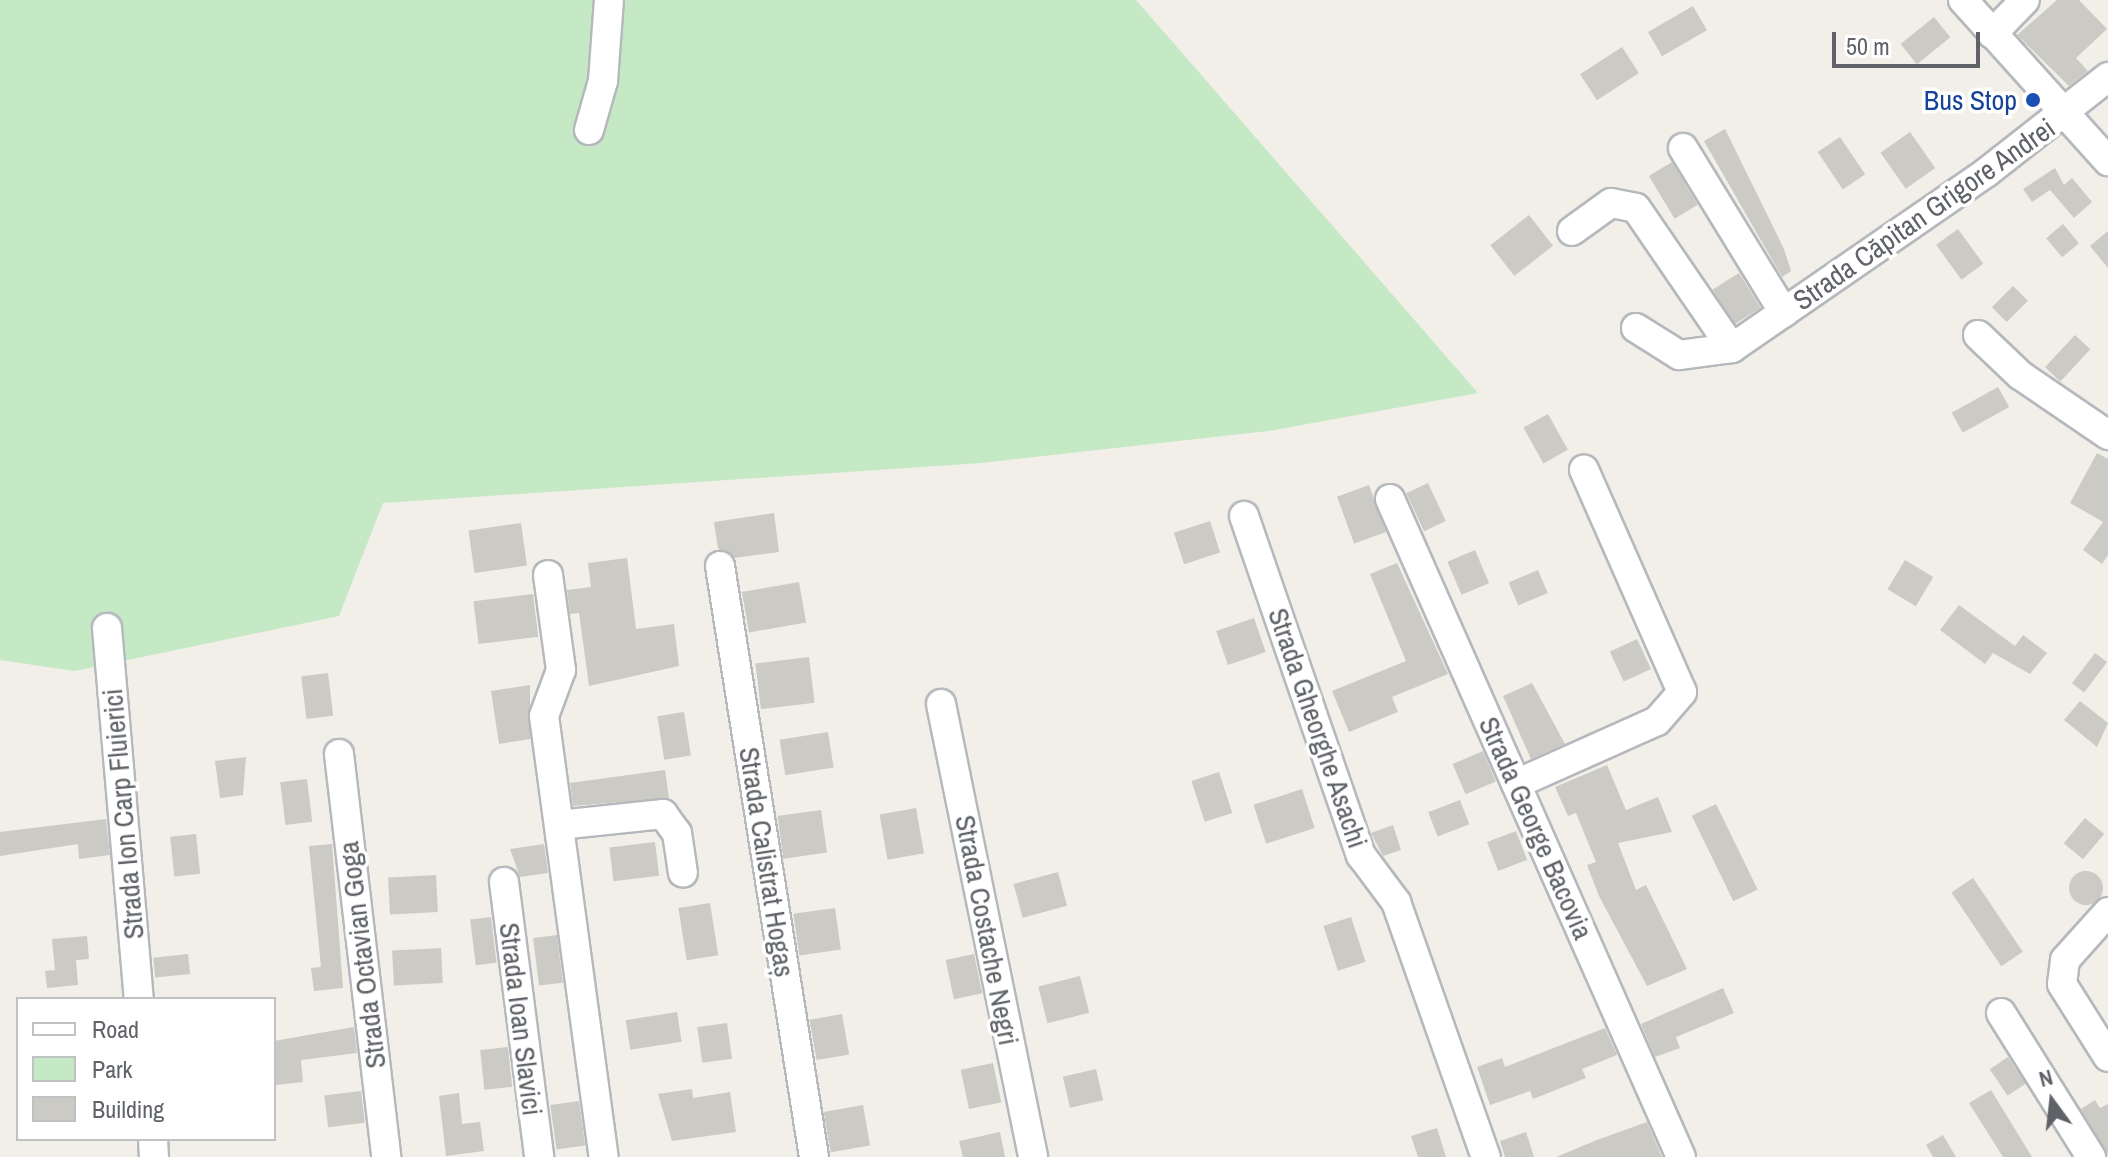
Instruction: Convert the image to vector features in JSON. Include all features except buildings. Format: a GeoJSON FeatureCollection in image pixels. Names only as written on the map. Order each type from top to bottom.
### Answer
{"type":"FeatureCollection","features":[{"type":"Feature","properties":{"kind":"street"},"geometry":{"type":"LineString","coordinates":[[589,130],[603,81],[609,0]]}},
{"type":"Feature","properties":{"kind":"street","name":"Strada Căpitan Grigore Andrei"},"geometry":{"type":"LineString","coordinates":[[1963,0],[2108,161]]}},
{"type":"Feature","properties":{"kind":"street"},"geometry":{"type":"LineString","coordinates":[[1992,34],[2025,0]]}},
{"type":"Feature","properties":{"kind":"street"},"geometry":{"type":"LineString","coordinates":[[2064,115],[2108,77]]}},
{"type":"Feature","properties":{"kind":"street","name":"Strada Căpitan Grigore Andrei"},"geometry":{"type":"LineString","coordinates":[[1636,328],[1679,355],[1732,348],[2064,115]]}},
{"type":"Feature","properties":{"kind":"street","name":"Strada Căpitan Grigore Andrei"},"geometry":{"type":"LineString","coordinates":[[1683,148],[1784,313]]}},
{"type":"Feature","properties":{"kind":"street"},"geometry":{"type":"LineString","coordinates":[[1572,231],[1611,203],[1636,208],[1732,348]]}},
{"type":"Feature","properties":{"kind":"street"},"geometry":{"type":"LineString","coordinates":[[1978,335],[2020,375],[2108,435]]}},
{"type":"Feature","properties":{"kind":"street"},"geometry":{"type":"LineString","coordinates":[[1516,784],[1657,721],[1682,692],[1584,470]]}},
{"type":"Feature","properties":{"kind":"street","name":"Strada George Bacovia"},"geometry":{"type":"LineString","coordinates":[[1390,499],[1681,1157]]}},
{"type":"Feature","properties":{"kind":"street","name":"Strada Gheorghe Asachi"},"geometry":{"type":"LineString","coordinates":[[1244,516],[1361,855],[1396,902],[1486,1157]]}},
{"type":"Feature","properties":{"kind":"street","name":"Strada Calistrat Hogaș"},"geometry":{"type":"LineString","coordinates":[[720,566],[814,1157]]}},
{"type":"Feature","properties":{"kind":"street"},"geometry":{"type":"LineString","coordinates":[[548,575],[561,670],[544,716],[604,1157]]}},
{"type":"Feature","properties":{"kind":"street","name":"Strada Ion Carp Fluierici"},"geometry":{"type":"LineString","coordinates":[[107,628],[139,997]]}},
{"type":"Feature","properties":{"kind":"street","name":"Strada Costache Negri"},"geometry":{"type":"LineString","coordinates":[[941,704],[1033,1157]]}},
{"type":"Feature","properties":{"kind":"street","name":"Strada Octavian Goga"},"geometry":{"type":"LineString","coordinates":[[339,754],[386,1157]]}},
{"type":"Feature","properties":{"kind":"street"},"geometry":{"type":"LineString","coordinates":[[559,825],[663,814],[677,833],[683,873]]}},
{"type":"Feature","properties":{"kind":"street","name":"Strada Ioan Slavici"},"geometry":{"type":"LineString","coordinates":[[504,882],[539,1157]]}},
{"type":"Feature","properties":{"kind":"street"},"geometry":{"type":"LineString","coordinates":[[2108,912],[2065,960],[2062,984],[2108,1057]]}},
{"type":"Feature","properties":{"kind":"street"},"geometry":{"type":"LineString","coordinates":[[2001,1013],[2091,1157]]}},
{"type":"Feature","properties":{"kind":"green space"},"geometry":{"type":"Polygon","coordinates":[[[0,0],[1136,0],[1478,393],[1268,431],[981,463],[383,503],[339,616],[75,671],[0,660],[0,0]]]}},
{"type":"Feature","properties":{"kind":"place","name":"Bus Stop"},"geometry":{"type":"Point","coordinates":[2033,100]}}]}
